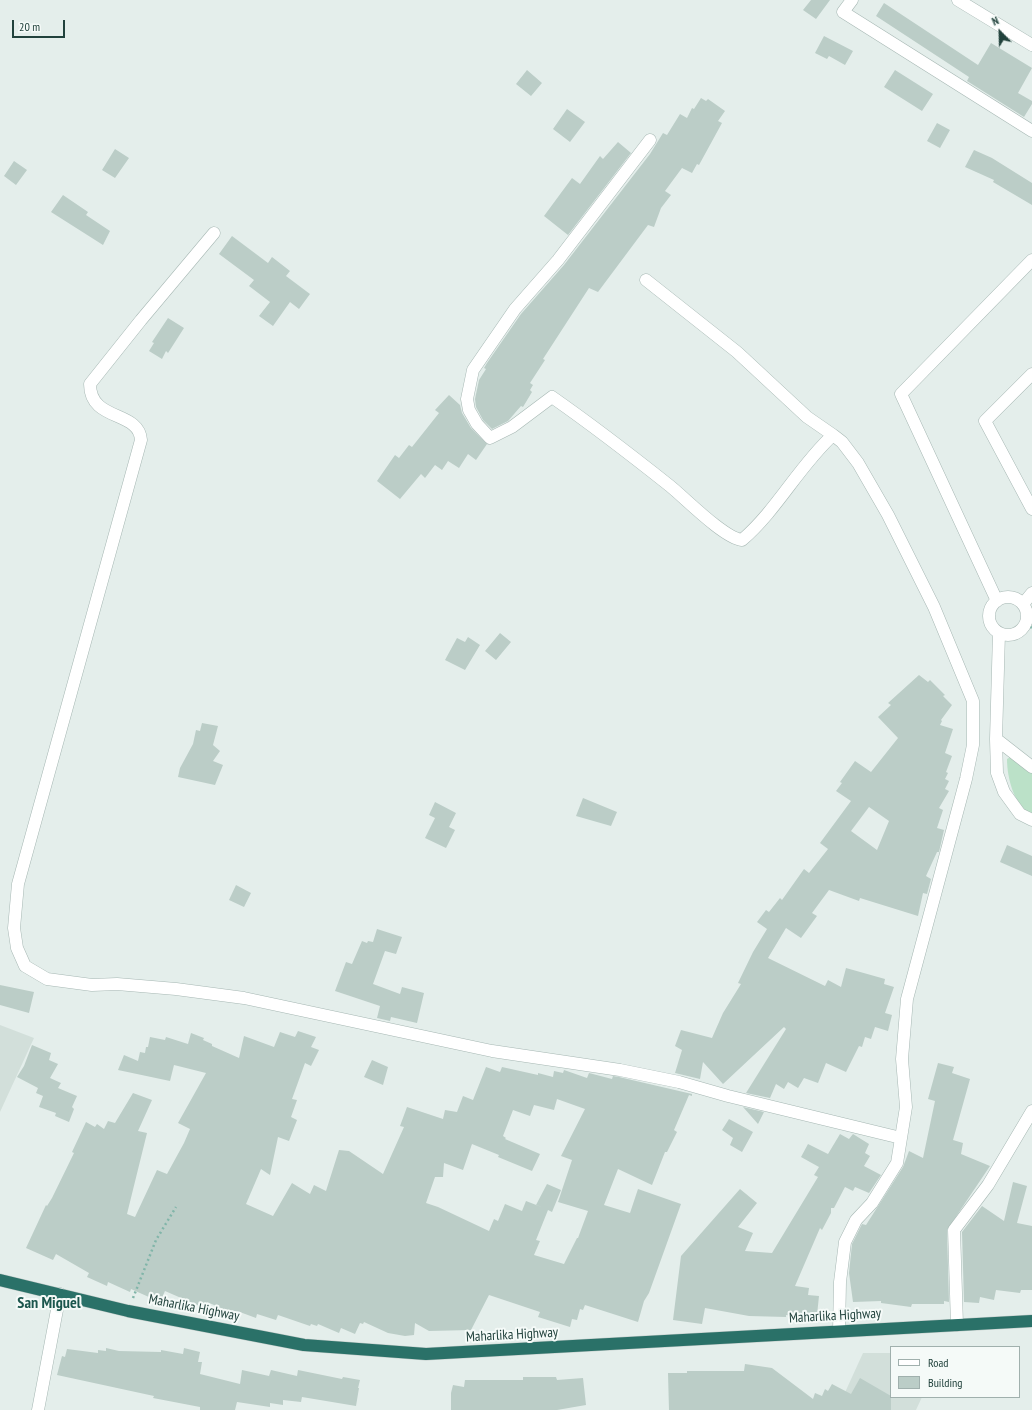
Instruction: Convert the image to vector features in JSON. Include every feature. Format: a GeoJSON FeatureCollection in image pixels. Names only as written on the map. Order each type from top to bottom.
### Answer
{"type":"FeatureCollection","features":[{"type":"Feature","properties":{"kind":"highway","name":"Maharlika Highway"},"geometry":{"type":"LineString","coordinates":[[0,1280],[128,1311],[304,1345],[426,1354],[1032,1321]]}},
{"type":"Feature","properties":{"kind":"street"},"geometry":{"type":"LineString","coordinates":[[852,0],[843,12],[1032,131]]}},
{"type":"Feature","properties":{"kind":"street"},"geometry":{"type":"LineString","coordinates":[[958,0],[1032,45]]}},
{"type":"Feature","properties":{"kind":"street"},"geometry":{"type":"LineString","coordinates":[[650,140],[558,260],[515,309],[473,370],[467,399],[469,410],[477,424],[490,438],[512,427],[552,397],[670,486],[735,540],[742,540],[758,526],[808,462],[833,435]]}},
{"type":"Feature","properties":{"kind":"street"},"geometry":{"type":"LineString","coordinates":[[214,233],[141,320],[90,384],[90,392],[97,405],[134,425],[140,434],[141,440],[18,884],[14,928],[17,948],[25,966],[48,979],[92,985],[117,984],[176,989],[244,998],[492,1051],[620,1070],[679,1082],[728,1096],[901,1138]]}},
{"type":"Feature","properties":{"kind":"street"},"geometry":{"type":"LineString","coordinates":[[997,601],[901,394],[1032,260]]}},
{"type":"Feature","properties":{"kind":"street"},"geometry":{"type":"LineString","coordinates":[[646,280],[737,352],[806,417],[842,442],[858,463],[888,515],[934,607],[973,700],[973,745],[966,780],[938,888],[906,999],[902,1059],[906,1107],[897,1163],[872,1203],[856,1220],[845,1242],[840,1282],[839,1331]]}},
{"type":"Feature","properties":{"kind":"street"},"geometry":{"type":"LineString","coordinates":[[1032,374],[985,421],[1032,509]]}},
{"type":"Feature","properties":{"kind":"street"},"geometry":{"type":"LineString","coordinates":[[1023,604],[1032,593]]}},
{"type":"Feature","properties":{"kind":"street"},"geometry":{"type":"LineString","coordinates":[[1006,598],[1016,599],[1023,604],[1027,614],[1029,626],[1019,632],[1009,635],[999,633],[992,627],[989,618],[991,608],[997,601],[1006,598]]}},
{"type":"Feature","properties":{"kind":"street"},"geometry":{"type":"LineString","coordinates":[[999,633],[996,739],[997,773],[1004,792],[1020,814],[1032,820]]}},
{"type":"Feature","properties":{"kind":"street"},"geometry":{"type":"LineString","coordinates":[[996,739],[1032,767]]}},
{"type":"Feature","properties":{"kind":"street"},"geometry":{"type":"LineString","coordinates":[[957,1325],[954,1230],[988,1185],[1032,1111]]}},
{"type":"Feature","properties":{"kind":"street"},"geometry":{"type":"LineString","coordinates":[[38,1410],[60,1294]]}},
{"type":"Feature","properties":{"kind":"path"},"geometry":{"type":"LineString","coordinates":[[128,1311],[156,1240],[176,1207]]}},
{"type":"Feature","properties":{"kind":"shaded area"},"geometry":{"type":"Polygon","coordinates":[[[0,1025],[34,1038],[0,1112],[0,1025]]]}},
{"type":"Feature","properties":{"kind":"shaded area"},"geometry":{"type":"Polygon","coordinates":[[[863,1353],[890,1353],[890,1398],[922,1398],[916,1410],[837,1410],[863,1353]]]}},
{"type":"Feature","properties":{"kind":"green space"},"geometry":{"type":"Polygon","coordinates":[[[1012,756],[1032,771],[1032,816],[1020,806],[1010,783],[1007,759],[1012,756]]]}},
{"type":"Feature","properties":{"kind":"building"},"geometry":{"type":"Polygon","coordinates":[[[811,0],[830,0],[816,19],[803,10],[811,0]]]}},
{"type":"Feature","properties":{"kind":"building"},"geometry":{"type":"Polygon","coordinates":[[[884,3],[978,65],[991,43],[1032,68],[1018,93],[1032,101],[1032,104],[1024,117],[967,81],[969,77],[876,16],[884,3]]]}},
{"type":"Feature","properties":{"kind":"building"},"geometry":{"type":"Polygon","coordinates":[[[824,36],[853,51],[845,65],[829,56],[827,59],[815,53],[824,36]]]}},
{"type":"Feature","properties":{"kind":"building"},"geometry":{"type":"Polygon","coordinates":[[[527,70],[542,83],[531,96],[516,84],[527,70]]]}},
{"type":"Feature","properties":{"kind":"building"},"geometry":{"type":"Polygon","coordinates":[[[895,70],[933,94],[922,111],[884,87],[895,70]]]}},
{"type":"Feature","properties":{"kind":"building"},"geometry":{"type":"Polygon","coordinates":[[[701,98],[706,101],[708,99],[725,111],[718,121],[722,123],[699,165],[697,164],[692,173],[682,168],[665,191],[671,195],[661,208],[654,227],[648,225],[598,292],[589,288],[543,359],[545,360],[530,383],[533,385],[530,390],[532,392],[523,407],[521,406],[508,421],[492,429],[483,420],[476,407],[475,399],[479,380],[486,369],[484,368],[487,363],[521,314],[564,265],[650,154],[663,133],[667,135],[680,114],[687,118],[692,108],[694,109],[701,98]]]}},
{"type":"Feature","properties":{"kind":"building"},"geometry":{"type":"Polygon","coordinates":[[[567,109],[585,122],[570,142],[553,129],[567,109]]]}},
{"type":"Feature","properties":{"kind":"building"},"geometry":{"type":"Polygon","coordinates":[[[937,123],[950,130],[940,148],[927,141],[937,123]]]}},
{"type":"Feature","properties":{"kind":"building"},"geometry":{"type":"Polygon","coordinates":[[[618,142],[631,153],[568,235],[544,216],[572,178],[580,184],[600,156],[603,159],[618,142]]]}},
{"type":"Feature","properties":{"kind":"building"},"geometry":{"type":"Polygon","coordinates":[[[115,149],[129,158],[115,178],[102,170],[115,149]]]}},
{"type":"Feature","properties":{"kind":"building"},"geometry":{"type":"Polygon","coordinates":[[[974,150],[992,158],[1032,183],[1032,205],[993,182],[994,180],[965,167],[974,150]]]}},
{"type":"Feature","properties":{"kind":"building"},"geometry":{"type":"Polygon","coordinates":[[[14,161],[27,170],[16,185],[4,176],[14,161]]]}},
{"type":"Feature","properties":{"kind":"building"},"geometry":{"type":"Polygon","coordinates":[[[63,195],[88,212],[86,215],[110,231],[103,245],[51,212],[63,195]]]}},
{"type":"Feature","properties":{"kind":"building"},"geometry":{"type":"Polygon","coordinates":[[[232,236],[268,263],[272,257],[290,271],[286,276],[310,294],[299,309],[290,302],[273,326],[259,316],[270,302],[249,286],[254,280],[219,254],[232,236]]]}},
{"type":"Feature","properties":{"kind":"building"},"geometry":{"type":"Polygon","coordinates":[[[168,318],[184,328],[168,353],[166,351],[162,359],[149,351],[154,343],[152,342],[168,318]]]}},
{"type":"Feature","properties":{"kind":"building"},"geometry":{"type":"Polygon","coordinates":[[[449,395],[460,405],[462,413],[471,428],[487,444],[476,460],[468,454],[459,468],[448,461],[442,470],[435,465],[425,478],[421,474],[400,499],[377,481],[395,455],[399,458],[409,445],[412,447],[439,413],[435,410],[449,395]]]}},
{"type":"Feature","properties":{"kind":"building"},"geometry":{"type":"Polygon","coordinates":[[[500,633],[511,642],[496,660],[485,651],[500,633]]]}},
{"type":"Feature","properties":{"kind":"building"},"geometry":{"type":"Polygon","coordinates":[[[468,637],[480,645],[465,670],[445,660],[457,638],[465,642],[468,637]]]}},
{"type":"Feature","properties":{"kind":"building"},"geometry":{"type":"Polygon","coordinates":[[[919,675],[928,682],[930,680],[945,695],[943,696],[952,705],[941,720],[940,725],[953,729],[945,753],[952,756],[945,779],[949,781],[945,789],[949,791],[939,808],[943,810],[937,828],[944,830],[939,852],[937,852],[926,876],[931,879],[927,894],[923,893],[918,916],[860,898],[859,901],[829,890],[812,913],[817,916],[801,938],[786,928],[768,958],[825,986],[828,980],[841,987],[846,968],[885,979],[884,984],[894,987],[885,1013],[892,1015],[888,1031],[875,1027],[871,1039],[865,1037],[862,1047],[859,1046],[846,1072],[826,1063],[818,1083],[804,1078],[798,1088],[788,1082],[784,1089],[776,1084],[770,1098],[746,1093],[786,1029],[784,1027],[723,1084],[703,1062],[700,1079],[675,1073],[682,1050],[675,1046],[681,1030],[712,1038],[723,1013],[741,984],[738,983],[753,952],[767,929],[757,922],[766,910],[769,912],[780,898],[782,900],[804,869],[809,873],[828,849],[820,843],[851,801],[836,791],[842,783],[840,782],[855,761],[871,772],[898,738],[878,717],[891,705],[888,703],[919,675]],[[869,807],[851,831],[877,850],[889,821],[869,807]]]}},
{"type":"Feature","properties":{"kind":"building"},"geometry":{"type":"Polygon","coordinates":[[[202,723],[218,726],[213,745],[220,751],[213,761],[223,765],[215,785],[178,777],[180,768],[193,744],[196,730],[200,731],[202,723]]]}},
{"type":"Feature","properties":{"kind":"building"},"geometry":{"type":"Polygon","coordinates":[[[583,798],[617,812],[611,826],[576,816],[583,798]]]}},
{"type":"Feature","properties":{"kind":"building"},"geometry":{"type":"Polygon","coordinates":[[[435,802],[456,813],[449,827],[455,830],[446,848],[425,838],[435,818],[429,815],[435,802]]]}},
{"type":"Feature","properties":{"kind":"building"},"geometry":{"type":"Polygon","coordinates":[[[1007,845],[1032,856],[1032,876],[1000,862],[1007,845]]]}},
{"type":"Feature","properties":{"kind":"building"},"geometry":{"type":"Polygon","coordinates":[[[236,885],[251,893],[244,907],[229,900],[236,885]]]}},
{"type":"Feature","properties":{"kind":"building"},"geometry":{"type":"Polygon","coordinates":[[[377,929],[402,937],[396,954],[385,951],[373,984],[400,994],[402,987],[424,993],[417,1023],[391,1017],[390,1021],[377,1018],[380,1006],[335,991],[346,962],[352,964],[362,941],[367,943],[368,941],[373,942],[377,929]]]}},
{"type":"Feature","properties":{"kind":"building"},"geometry":{"type":"Polygon","coordinates":[[[0,985],[34,992],[29,1013],[0,1005],[0,985]]]}},
{"type":"Feature","properties":{"kind":"building"},"geometry":{"type":"Polygon","coordinates":[[[298,1031],[316,1037],[311,1047],[319,1050],[311,1066],[305,1063],[292,1099],[297,1100],[291,1117],[297,1120],[289,1141],[278,1137],[270,1175],[261,1169],[246,1204],[273,1216],[292,1183],[310,1194],[314,1185],[326,1191],[339,1150],[349,1151],[383,1174],[404,1127],[400,1126],[407,1107],[443,1119],[445,1110],[457,1112],[463,1096],[473,1100],[486,1067],[500,1072],[502,1067],[553,1077],[554,1071],[563,1073],[564,1070],[587,1078],[589,1073],[612,1079],[613,1076],[692,1094],[692,1096],[689,1095],[674,1130],[677,1132],[667,1152],[665,1152],[652,1185],[618,1169],[604,1205],[630,1213],[638,1189],[681,1204],[649,1293],[644,1301],[638,1322],[585,1305],[583,1310],[580,1309],[577,1320],[572,1319],[570,1327],[538,1317],[540,1312],[489,1295],[471,1330],[429,1331],[415,1323],[414,1335],[405,1336],[388,1333],[364,1322],[363,1324],[360,1323],[355,1334],[341,1328],[339,1333],[318,1324],[317,1326],[311,1324],[310,1326],[278,1315],[276,1320],[257,1314],[256,1318],[237,1311],[235,1314],[207,1302],[204,1308],[165,1291],[160,1302],[131,1289],[130,1292],[108,1282],[107,1286],[87,1277],[89,1273],[56,1254],[53,1260],[26,1248],[46,1205],[47,1206],[52,1198],[74,1153],[72,1152],[86,1122],[95,1127],[97,1124],[104,1129],[108,1121],[115,1123],[133,1093],[152,1100],[138,1131],[147,1133],[127,1214],[135,1217],[157,1170],[167,1174],[184,1143],[190,1129],[178,1123],[206,1073],[174,1065],[170,1081],[118,1070],[124,1055],[138,1061],[140,1052],[145,1053],[146,1047],[148,1047],[150,1037],[165,1040],[166,1037],[188,1044],[191,1033],[204,1038],[203,1040],[212,1044],[212,1046],[239,1058],[244,1036],[274,1047],[280,1032],[295,1037],[298,1031]],[[557,1099],[554,1110],[534,1105],[530,1116],[513,1110],[503,1136],[506,1138],[505,1139],[540,1154],[532,1171],[472,1144],[463,1170],[444,1163],[443,1177],[435,1177],[426,1203],[438,1207],[489,1231],[494,1219],[498,1221],[505,1204],[522,1211],[526,1201],[536,1205],[547,1184],[561,1190],[552,1212],[548,1210],[536,1240],[540,1241],[534,1255],[564,1264],[578,1238],[588,1211],[558,1202],[572,1160],[561,1156],[585,1109],[557,1099]]]}},
{"type":"Feature","properties":{"kind":"building"},"geometry":{"type":"Polygon","coordinates":[[[32,1045],[51,1053],[49,1060],[58,1064],[50,1078],[61,1083],[58,1088],[77,1096],[72,1107],[74,1109],[69,1122],[55,1116],[56,1113],[39,1107],[43,1096],[36,1093],[38,1088],[17,1077],[24,1066],[32,1045]]]}},
{"type":"Feature","properties":{"kind":"building"},"geometry":{"type":"Polygon","coordinates":[[[372,1060],[388,1067],[383,1085],[364,1077],[372,1060]]]}},
{"type":"Feature","properties":{"kind":"building"},"geometry":{"type":"Polygon","coordinates":[[[938,1063],[954,1067],[952,1073],[970,1079],[953,1140],[963,1143],[961,1154],[990,1166],[947,1230],[949,1302],[944,1301],[944,1304],[912,1304],[911,1307],[881,1303],[881,1301],[853,1302],[849,1273],[852,1244],[862,1224],[866,1225],[903,1167],[909,1151],[923,1158],[935,1101],[928,1099],[938,1063]]]}},
{"type":"Feature","properties":{"kind":"building"},"geometry":{"type":"Polygon","coordinates":[[[743,1107],[764,1112],[758,1124],[743,1107]]]}},
{"type":"Feature","properties":{"kind":"building"},"geometry":{"type":"Polygon","coordinates":[[[729,1119],[753,1132],[742,1152],[730,1145],[733,1138],[722,1130],[729,1119]]]}},
{"type":"Feature","properties":{"kind":"building"},"geometry":{"type":"Polygon","coordinates":[[[840,1134],[849,1139],[853,1134],[869,1144],[865,1153],[870,1156],[864,1166],[881,1175],[869,1193],[855,1187],[853,1191],[845,1187],[834,1208],[831,1208],[831,1213],[822,1230],[820,1228],[795,1286],[809,1288],[808,1295],[819,1296],[817,1315],[800,1314],[799,1317],[786,1315],[786,1317],[749,1316],[705,1308],[702,1324],[673,1320],[681,1256],[740,1189],[757,1203],[738,1227],[753,1233],[745,1251],[772,1253],[818,1177],[814,1175],[819,1167],[801,1157],[808,1144],[828,1154],[840,1134]]]}},
{"type":"Feature","properties":{"kind":"building"},"geometry":{"type":"Polygon","coordinates":[[[1013,1182],[1027,1186],[1017,1223],[1032,1226],[1032,1290],[1021,1290],[1020,1293],[996,1290],[994,1300],[980,1297],[979,1303],[964,1302],[962,1232],[982,1206],[1004,1221],[1013,1182]]]}},
{"type":"Feature","properties":{"kind":"building"},"geometry":{"type":"Polygon","coordinates":[[[106,1348],[119,1351],[161,1352],[161,1350],[183,1354],[184,1348],[200,1352],[198,1362],[202,1362],[200,1374],[240,1384],[242,1370],[269,1376],[271,1370],[297,1376],[298,1370],[342,1379],[343,1377],[360,1380],[356,1406],[302,1397],[301,1402],[283,1400],[283,1405],[270,1403],[270,1407],[237,1402],[235,1410],[200,1410],[200,1407],[153,1398],[154,1396],[57,1375],[62,1356],[65,1357],[67,1349],[98,1353],[98,1350],[106,1351],[106,1348]]]}},
{"type":"Feature","properties":{"kind":"building"},"geometry":{"type":"Polygon","coordinates":[[[745,1364],[772,1368],[813,1399],[815,1393],[822,1396],[825,1389],[828,1391],[832,1384],[851,1394],[860,1378],[890,1395],[891,1410],[669,1410],[668,1373],[687,1373],[687,1371],[744,1371],[745,1364]]]}},
{"type":"Feature","properties":{"kind":"building"},"geometry":{"type":"Polygon","coordinates":[[[523,1377],[556,1377],[557,1380],[583,1378],[586,1405],[557,1410],[451,1410],[451,1393],[453,1385],[464,1387],[465,1380],[523,1380],[523,1377]]]}},
{"type":"Feature","properties":{"kind":"district","name":"San Miguel"},"geometry":{"type":"Point","coordinates":[49,1303]}}]}
